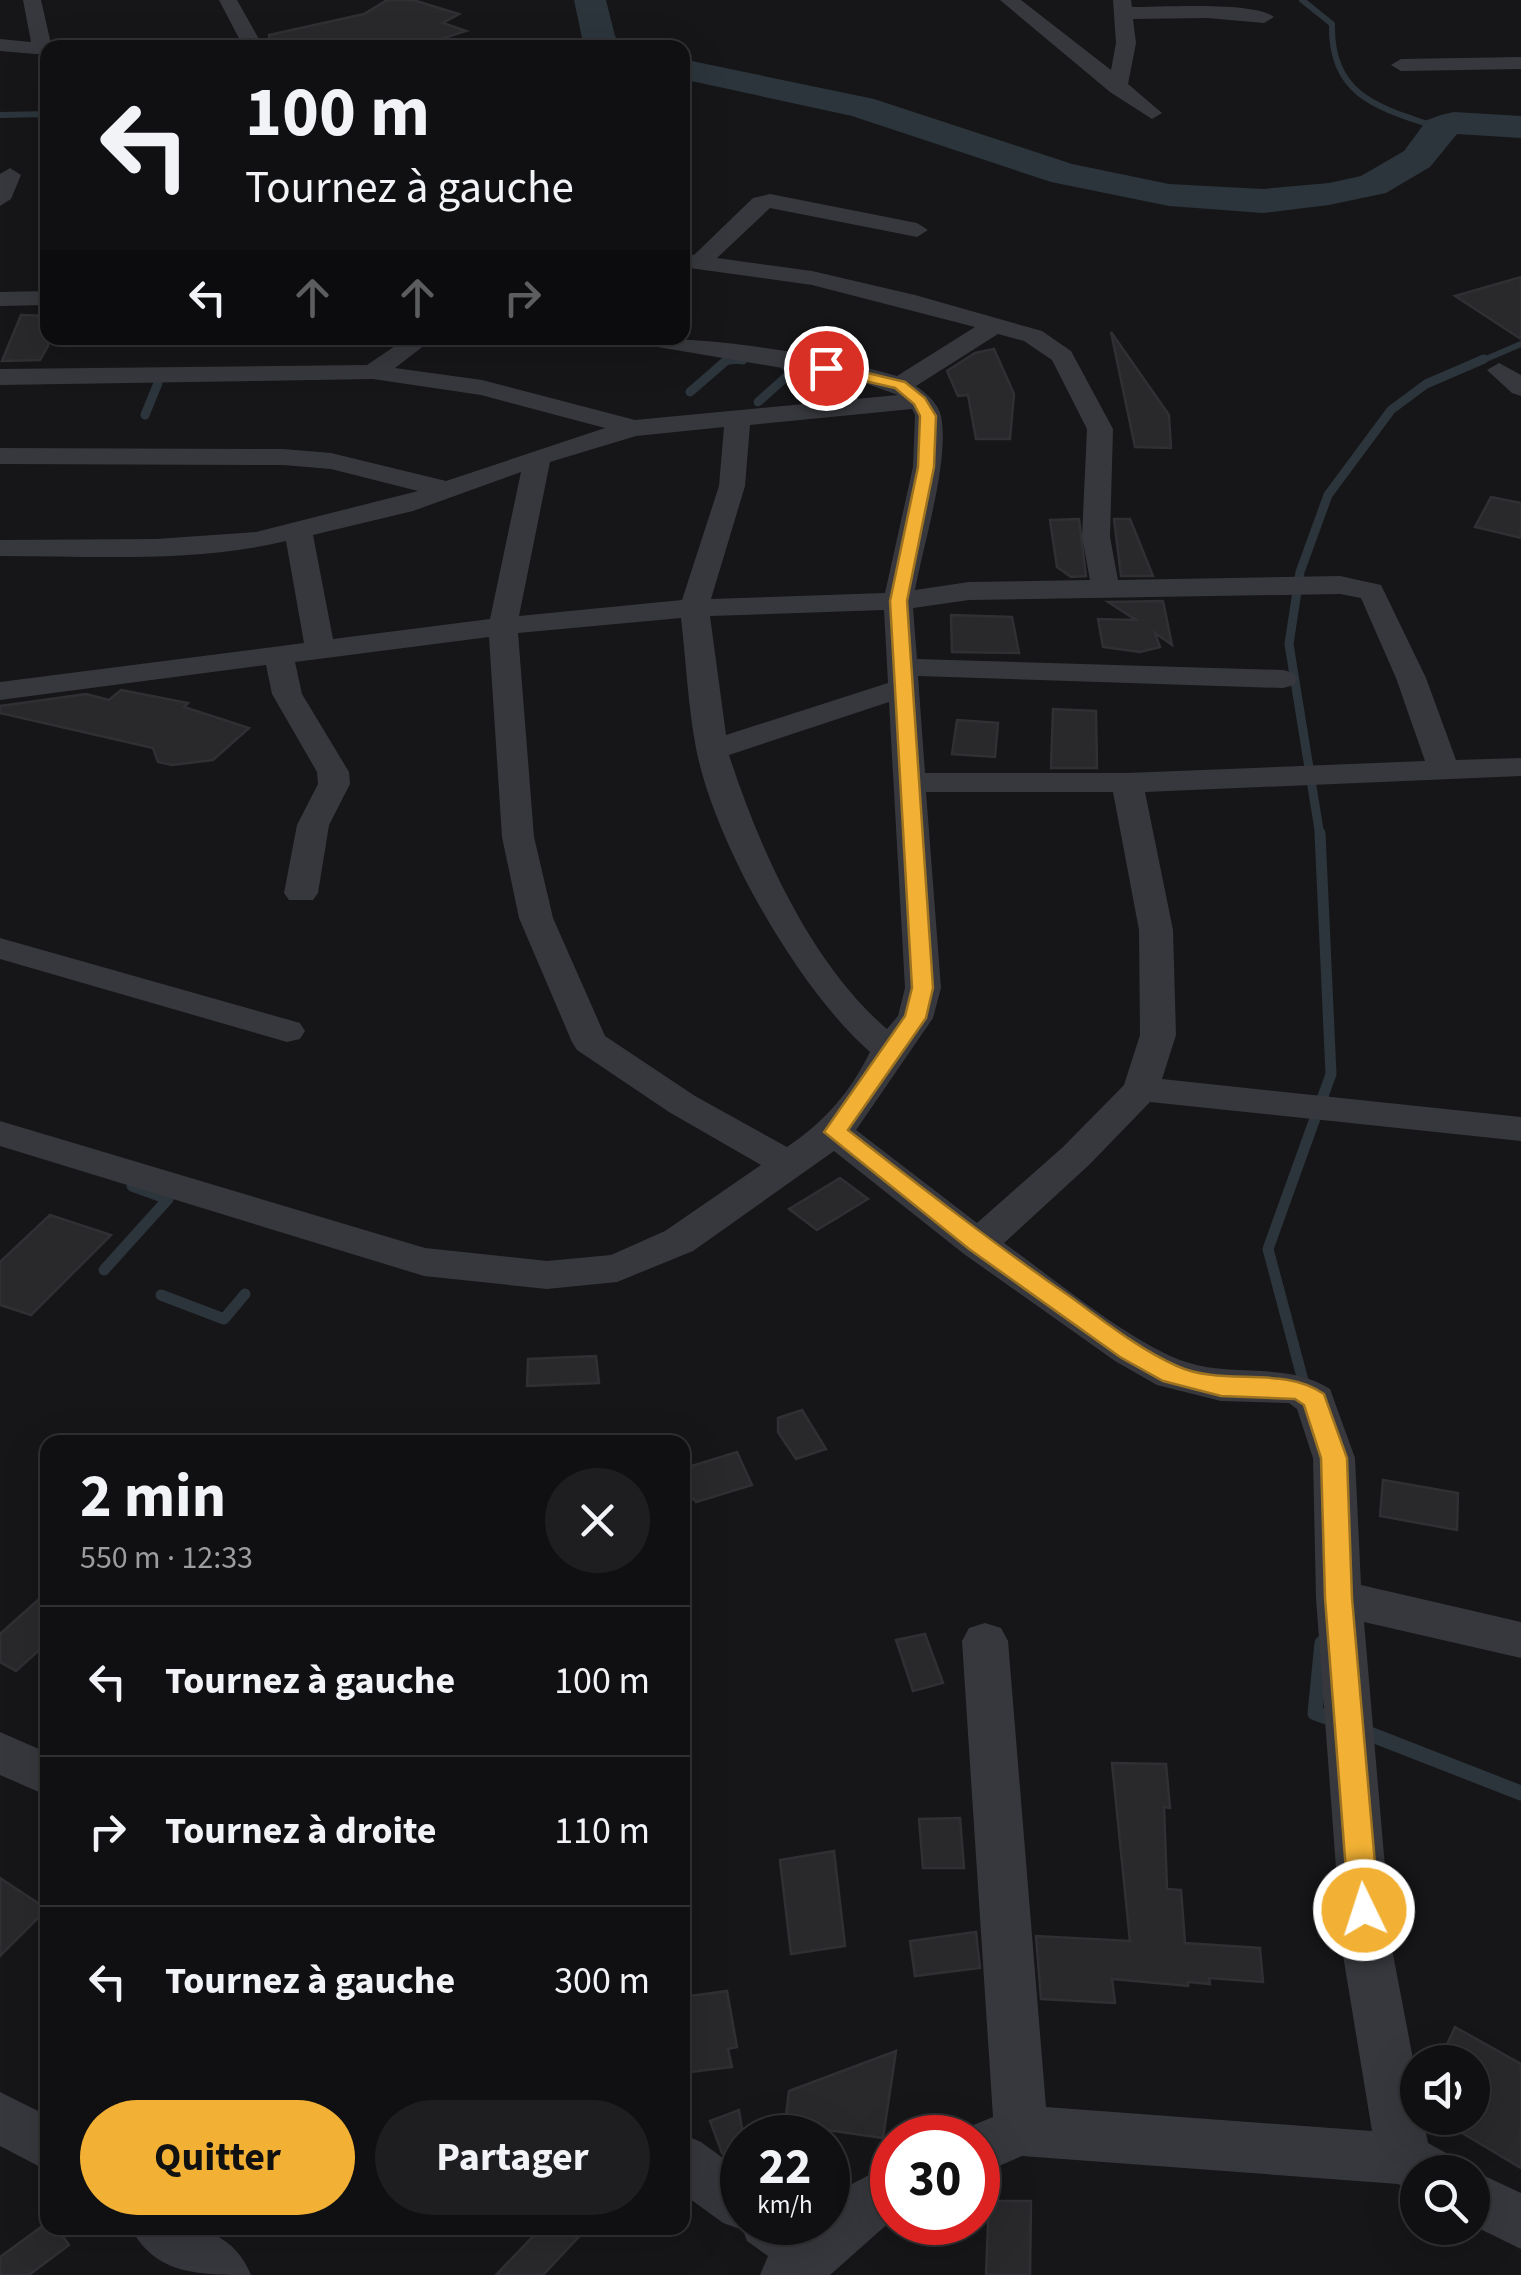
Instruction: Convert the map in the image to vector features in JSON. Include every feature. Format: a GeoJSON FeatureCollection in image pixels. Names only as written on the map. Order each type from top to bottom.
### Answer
{"type":"FeatureCollection","features":[{"type":"Feature","properties":{"kind":"street"},"geometry":{"type":"LineString","coordinates":[[32,0],[43,40]]}},
{"type":"Feature","properties":{"kind":"street"},"geometry":{"type":"LineString","coordinates":[[228,0],[250,40]]}},
{"type":"Feature","properties":{"kind":"street"},"geometry":{"type":"LineString","coordinates":[[1009,0],[1152,113]]}},
{"type":"Feature","properties":{"kind":"street"},"geometry":{"type":"LineString","coordinates":[[1117,88],[1126,43],[1123,6],[1264,17]]}},
{"type":"Feature","properties":{"kind":"street"},"geometry":{"type":"LineString","coordinates":[[0,45],[40,49]]}},
{"type":"Feature","properties":{"kind":"street"},"geometry":{"type":"LineString","coordinates":[[1401,65],[1521,63]]}},
{"type":"Feature","properties":{"kind":"street"},"geometry":{"type":"LineString","coordinates":[[0,199],[10,174]]}},
{"type":"Feature","properties":{"kind":"street"},"geometry":{"type":"LineString","coordinates":[[692,261],[770,200],[917,230]]}},
{"type":"Feature","properties":{"kind":"street"},"geometry":{"type":"LineString","coordinates":[[692,261],[812,278],[996,324],[1033,336],[1062,356],[1100,429],[1096,537],[1106,586]]}},
{"type":"Feature","properties":{"kind":"street"},"geometry":{"type":"LineString","coordinates":[[0,298],[40,298]]}},
{"type":"Feature","properties":{"kind":"street"},"geometry":{"type":"LineString","coordinates":[[0,548],[216,544],[298,532],[451,490],[635,428],[737,421],[910,393],[996,324]]}},
{"type":"Feature","properties":{"kind":"street"},"geometry":{"type":"LineString","coordinates":[[372,372],[412,345]]}},
{"type":"Feature","properties":{"kind":"street"},"geometry":{"type":"LineString","coordinates":[[0,1133],[424,1262],[547,1274],[617,1268],[679,1241],[835,1132],[915,1018],[923,988],[898,601],[926,467],[928,416],[910,393],[862,374],[688,345]]}},
{"type":"Feature","properties":{"kind":"street"},"geometry":{"type":"LineString","coordinates":[[1498,370],[1521,388]]}},
{"type":"Feature","properties":{"kind":"street"},"geometry":{"type":"LineString","coordinates":[[0,378],[372,372],[482,388],[635,428]]}},
{"type":"Feature","properties":{"kind":"street"},"geometry":{"type":"LineString","coordinates":[[737,421],[732,486],[694,608],[712,750],[734,820],[808,961],[857,1022],[889,1050]]}},
{"type":"Feature","properties":{"kind":"street"},"geometry":{"type":"LineString","coordinates":[[0,456],[283,456],[332,460],[451,490]]}},
{"type":"Feature","properties":{"kind":"street"},"geometry":{"type":"LineString","coordinates":[[538,459],[502,626],[518,837],[536,918],[590,1042],[682,1104],[790,1165]]}},
{"type":"Feature","properties":{"kind":"street"},"geometry":{"type":"LineString","coordinates":[[298,532],[320,650]]}},
{"type":"Feature","properties":{"kind":"street"},"geometry":{"type":"LineString","coordinates":[[0,690],[502,626],[694,608],[898,601],[969,591],[1106,586],[1340,586],[1371,591],[1411,678],[1444,772]]}},
{"type":"Feature","properties":{"kind":"street"},"geometry":{"type":"LineString","coordinates":[[279,656],[287,694],[333,772],[334,784],[313,825],[301,893]]}},
{"type":"Feature","properties":{"kind":"street"},"geometry":{"type":"LineString","coordinates":[[712,750],[903,678],[1282,679]]}},
{"type":"Feature","properties":{"kind":"street"},"geometry":{"type":"LineString","coordinates":[[909,782],[1128,784],[1521,768]]}},
{"type":"Feature","properties":{"kind":"street"},"geometry":{"type":"LineString","coordinates":[[978,1244],[1076,1156],[1140,1089],[1158,1035],[1156,930],[1128,784]]}},
{"type":"Feature","properties":{"kind":"street"},"geometry":{"type":"LineString","coordinates":[[0,948],[287,1031]]}},
{"type":"Feature","properties":{"kind":"street"},"geometry":{"type":"LineString","coordinates":[[1140,1089],[1521,1129]]}},
{"type":"Feature","properties":{"kind":"street"},"geometry":{"type":"LineString","coordinates":[[835,1132],[978,1244],[1128,1350],[1172,1374],[1221,1386],[1300,1390],[1315,1400],[1334,1458],[1339,1598],[1367,1949],[1414,2155]]}},
{"type":"Feature","properties":{"kind":"street"},"geometry":{"type":"LineString","coordinates":[[1339,1598],[1521,1640]]}},
{"type":"Feature","properties":{"kind":"street"},"geometry":{"type":"LineString","coordinates":[[986,1641],[998,2115]]}},
{"type":"Feature","properties":{"kind":"street"},"geometry":{"type":"LineString","coordinates":[[0,1752],[40,1772]]}},
{"type":"Feature","properties":{"kind":"street"},"geometry":{"type":"LineString","coordinates":[[0,2117],[40,2141]]}},
{"type":"Feature","properties":{"kind":"street"},"geometry":{"type":"LineString","coordinates":[[1000,2140],[1400,2165]]}},
{"type":"Feature","properties":{"kind":"street"},"geometry":{"type":"LineString","coordinates":[[690,2166],[720,2188]]}},
{"type":"Feature","properties":{"kind":"street"},"geometry":{"type":"LineString","coordinates":[[789,2250],[870,2203]]}},
{"type":"Feature","properties":{"kind":"street"},"geometry":{"type":"LineString","coordinates":[[1490,2206],[1521,2222]]}},
{"type":"Feature","properties":{"kind":"street"},"geometry":{"type":"LineString","coordinates":[[169,2235],[223,2275]]}},
{"type":"Feature","properties":{"kind":"building"},"geometry":{"type":"Polygon","coordinates":[[[387,0],[413,0],[459,14],[443,23],[466,31],[438,40],[269,40],[269,35],[364,14],[387,0]]]}},
{"type":"Feature","properties":{"kind":"building"},"geometry":{"type":"Polygon","coordinates":[[[1521,277],[1521,339],[1455,296],[1521,277]]]}},
{"type":"Feature","properties":{"kind":"building"},"geometry":{"type":"Polygon","coordinates":[[[21,315],[40,316],[40,345],[48,346],[40,360],[2,361],[21,315]]]}},
{"type":"Feature","properties":{"kind":"building"},"geometry":{"type":"Polygon","coordinates":[[[1111,332],[1169,415],[1171,448],[1135,447],[1111,332]]]}},
{"type":"Feature","properties":{"kind":"building"},"geometry":{"type":"Polygon","coordinates":[[[994,349],[1014,394],[1010,439],[976,439],[968,395],[958,396],[947,371],[975,353],[994,349]]]}},
{"type":"Feature","properties":{"kind":"building"},"geometry":{"type":"Polygon","coordinates":[[[1491,497],[1521,503],[1521,538],[1475,527],[1491,497]]]}},
{"type":"Feature","properties":{"kind":"building"},"geometry":{"type":"Polygon","coordinates":[[[1079,519],[1086,576],[1071,577],[1057,567],[1050,520],[1079,519]]]}},
{"type":"Feature","properties":{"kind":"building"},"geometry":{"type":"Polygon","coordinates":[[[1114,519],[1130,519],[1153,576],[1121,576],[1114,519]]]}},
{"type":"Feature","properties":{"kind":"building"},"geometry":{"type":"Polygon","coordinates":[[[1163,601],[1172,645],[1155,633],[1160,647],[1140,652],[1103,647],[1098,619],[1136,620],[1108,602],[1163,601]]]}},
{"type":"Feature","properties":{"kind":"building"},"geometry":{"type":"Polygon","coordinates":[[[951,615],[1012,617],[1019,653],[952,652],[951,615]]]}},
{"type":"Feature","properties":{"kind":"building"},"geometry":{"type":"Polygon","coordinates":[[[121,690],[188,703],[184,707],[249,728],[213,760],[172,765],[158,762],[153,748],[0,713],[0,706],[86,694],[109,700],[121,690]]]}},
{"type":"Feature","properties":{"kind":"building"},"geometry":{"type":"Polygon","coordinates":[[[1053,709],[1096,711],[1097,768],[1051,768],[1053,709]]]}},
{"type":"Feature","properties":{"kind":"building"},"geometry":{"type":"Polygon","coordinates":[[[957,720],[998,723],[995,757],[952,754],[957,720]]]}},
{"type":"Feature","properties":{"kind":"building"},"geometry":{"type":"Polygon","coordinates":[[[840,1178],[868,1199],[817,1230],[789,1209],[840,1178]]]}},
{"type":"Feature","properties":{"kind":"building"},"geometry":{"type":"Polygon","coordinates":[[[50,1215],[111,1235],[31,1315],[0,1305],[0,1262],[50,1215]]]}},
{"type":"Feature","properties":{"kind":"building"},"geometry":{"type":"Polygon","coordinates":[[[596,1356],[599,1383],[527,1386],[528,1359],[596,1356]]]}},
{"type":"Feature","properties":{"kind":"building"},"geometry":{"type":"Polygon","coordinates":[[[802,1410],[826,1449],[796,1459],[778,1432],[778,1418],[802,1410]]]}},
{"type":"Feature","properties":{"kind":"building"},"geometry":{"type":"Polygon","coordinates":[[[737,1452],[752,1485],[696,1502],[690,1499],[690,1467],[737,1452]]]}},
{"type":"Feature","properties":{"kind":"building"},"geometry":{"type":"Polygon","coordinates":[[[1383,1480],[1458,1493],[1457,1530],[1380,1516],[1383,1480]]]}},
{"type":"Feature","properties":{"kind":"building"},"geometry":{"type":"Polygon","coordinates":[[[40,1598],[40,1649],[16,1671],[0,1662],[0,1634],[40,1598]]]}},
{"type":"Feature","properties":{"kind":"building"},"geometry":{"type":"Polygon","coordinates":[[[925,1634],[943,1683],[913,1691],[896,1640],[925,1634]]]}},
{"type":"Feature","properties":{"kind":"building"},"geometry":{"type":"Polygon","coordinates":[[[1112,1763],[1166,1764],[1170,1808],[1164,1807],[1167,1889],[1181,1890],[1185,1943],[1260,1948],[1263,1982],[1209,1978],[1210,1984],[1188,1982],[1188,1986],[1112,1979],[1115,2003],[1041,1999],[1036,1936],[1130,1941],[1112,1763]]]}},
{"type":"Feature","properties":{"kind":"building"},"geometry":{"type":"Polygon","coordinates":[[[960,1818],[964,1868],[923,1868],[919,1819],[960,1818]]]}},
{"type":"Feature","properties":{"kind":"building"},"geometry":{"type":"Polygon","coordinates":[[[834,1851],[845,1946],[791,1954],[780,1860],[834,1851]]]}},
{"type":"Feature","properties":{"kind":"building"},"geometry":{"type":"Polygon","coordinates":[[[0,1878],[40,1904],[40,1916],[0,1956],[0,1878]]]}},
{"type":"Feature","properties":{"kind":"building"},"geometry":{"type":"Polygon","coordinates":[[[976,1932],[980,1968],[915,1976],[910,1941],[976,1932]]]}},
{"type":"Feature","properties":{"kind":"building"},"geometry":{"type":"Polygon","coordinates":[[[727,1991],[737,2047],[728,2049],[732,2067],[690,2072],[690,1996],[727,1991]]]}},
{"type":"Feature","properties":{"kind":"building"},"geometry":{"type":"Polygon","coordinates":[[[1455,2027],[1487,2045],[1447,2045],[1455,2027]]]}},
{"type":"Feature","properties":{"kind":"building"},"geometry":{"type":"Polygon","coordinates":[[[1490,2047],[1521,2064],[1521,2168],[1466,2135],[1490,2135],[1490,2047]]]}},
{"type":"Feature","properties":{"kind":"building"},"geometry":{"type":"Polygon","coordinates":[[[896,2051],[886,2115],[870,2115],[870,2136],[850,2133],[850,2115],[786,2115],[789,2091],[896,2051]]]}},
{"type":"Feature","properties":{"kind":"building"},"geometry":{"type":"Polygon","coordinates":[[[720,2117],[720,2148],[710,2121],[720,2117]]]}},
{"type":"Feature","properties":{"kind":"building"},"geometry":{"type":"Polygon","coordinates":[[[1000,2201],[1031,2201],[1030,2275],[986,2275],[987,2245],[1000,2245],[1000,2201]]]}},
{"type":"Feature","properties":{"kind":"building"},"geometry":{"type":"Polygon","coordinates":[[[40,2228],[40,2235],[62,2235],[69,2245],[29,2275],[0,2275],[0,2257],[40,2228]]]}},
{"type":"Feature","properties":{"kind":"building"},"geometry":{"type":"Polygon","coordinates":[[[534,2235],[580,2235],[543,2275],[496,2275],[534,2235]]]}},
{"type":"Feature","properties":{"kind":"waterway"},"geometry":{"type":"LineString","coordinates":[[590,0],[601,40]]}},
{"type":"Feature","properties":{"kind":"waterway"},"geometry":{"type":"LineString","coordinates":[[1302,0],[1332,24],[1334,49],[1349,84],[1379,106],[1440,128]]}},
{"type":"Feature","properties":{"kind":"waterway"},"geometry":{"type":"LineString","coordinates":[[690,71],[861,107],[1064,174],[1169,195],[1263,201],[1329,194],[1373,185],[1417,159],[1440,128],[1454,123],[1521,127]]}},
{"type":"Feature","properties":{"kind":"waterway"},"geometry":{"type":"LineString","coordinates":[[0,115],[40,114]]}},
{"type":"Feature","properties":{"kind":"waterway"},"geometry":{"type":"LineString","coordinates":[[1479,362],[1521,344]]}},
{"type":"Feature","properties":{"kind":"waterway"},"geometry":{"type":"LineString","coordinates":[[690,392],[728,359]]}},
{"type":"Feature","properties":{"kind":"waterway"},"geometry":{"type":"LineString","coordinates":[[725,362],[743,360],[734,359]]}},
{"type":"Feature","properties":{"kind":"waterway"},"geometry":{"type":"LineString","coordinates":[[1320,836],[1289,644],[1300,572],[1328,495],[1391,410],[1426,384],[1484,359]]}},
{"type":"Feature","properties":{"kind":"waterway"},"geometry":{"type":"LineString","coordinates":[[758,402],[795,369],[785,366]]}},
{"type":"Feature","properties":{"kind":"waterway"},"geometry":{"type":"LineString","coordinates":[[145,415],[158,383]]}},
{"type":"Feature","properties":{"kind":"waterway"},"geometry":{"type":"LineString","coordinates":[[1305,1388],[1268,1249],[1331,1074],[1320,833]]}},
{"type":"Feature","properties":{"kind":"waterway"},"geometry":{"type":"LineString","coordinates":[[104,1270],[168,1199],[132,1186]]}},
{"type":"Feature","properties":{"kind":"waterway"},"geometry":{"type":"LineString","coordinates":[[161,1295],[224,1319],[245,1294]]}},
{"type":"Feature","properties":{"kind":"waterway"},"geometry":{"type":"LineString","coordinates":[[1322,1643],[1315,1713],[1335,1720]]}},
{"type":"Feature","properties":{"kind":"waterway"},"geometry":{"type":"LineString","coordinates":[[1362,1731],[1521,1793]]}},
{"type":"Feature","properties":{"kind":"route"},"geometry":{"type":"LineString","coordinates":[[826,368],[900,385],[920,401],[928,416],[926,467],[898,601],[923,988],[915,1018],[835,1132],[978,1244],[1128,1350],[1172,1374],[1221,1386],[1300,1390],[1315,1400],[1334,1458],[1339,1598],[1364,1910]]}}]}
